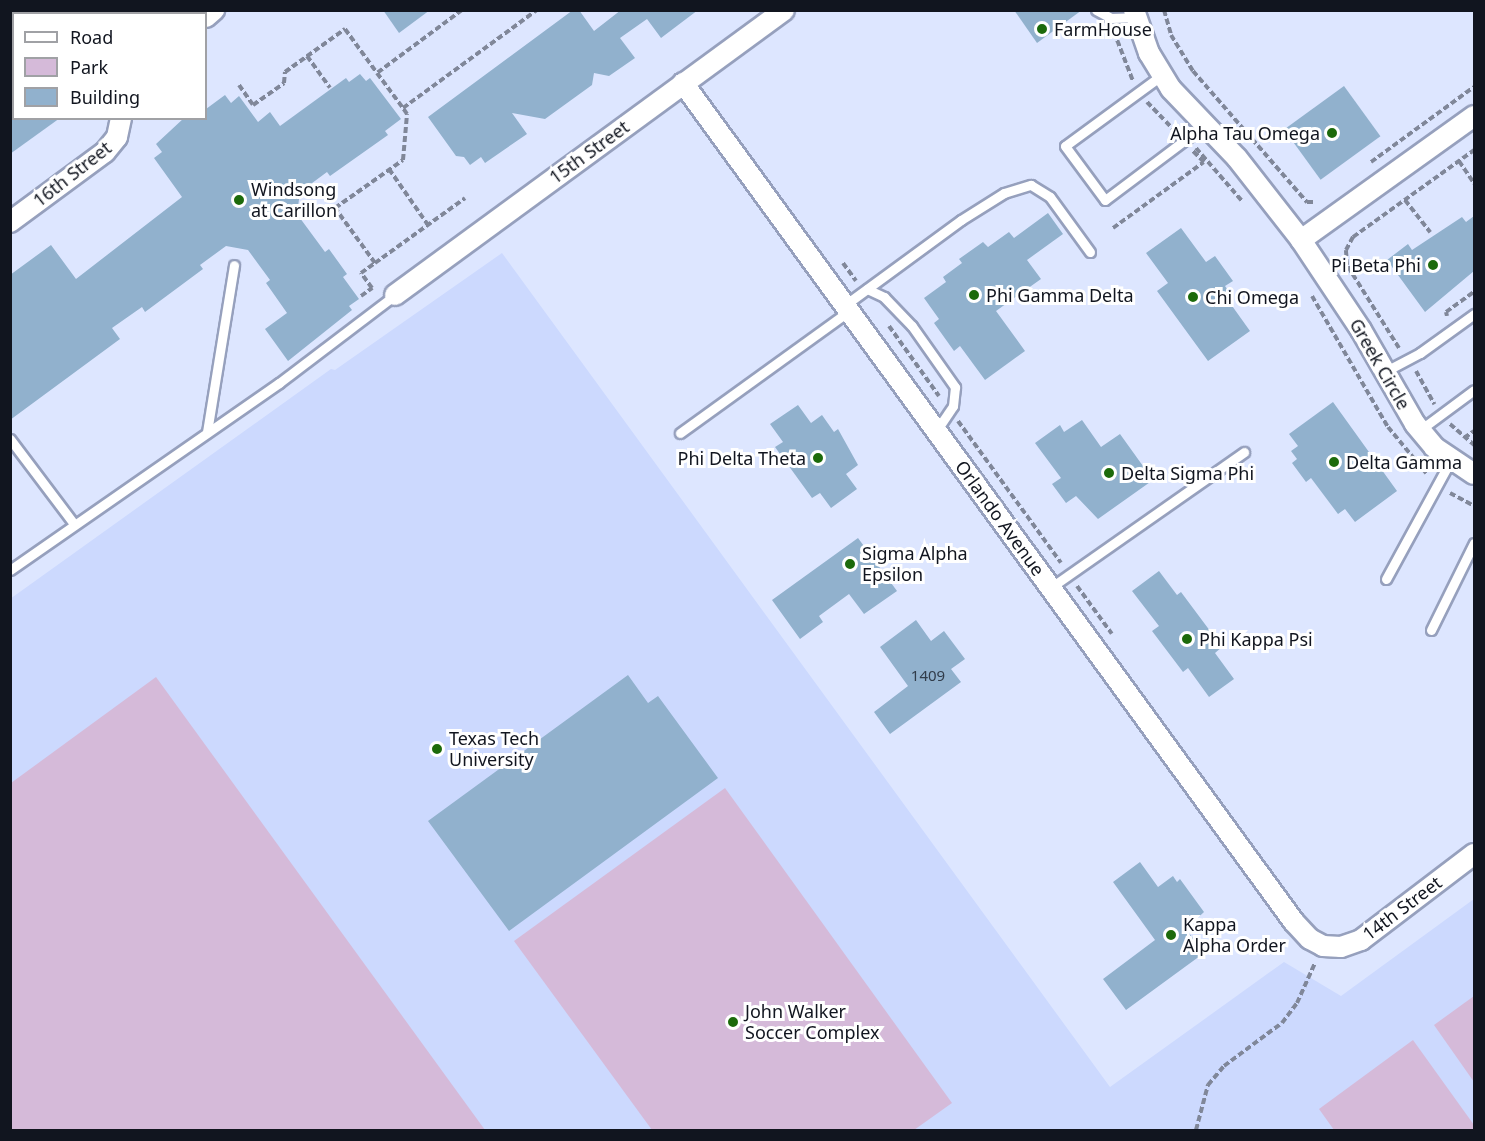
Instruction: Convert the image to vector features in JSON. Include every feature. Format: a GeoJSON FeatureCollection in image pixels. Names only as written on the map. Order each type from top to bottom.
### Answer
{"type":"FeatureCollection","features":[{"type":"Feature","properties":{"kind":"street","name":"15th Street"},"geometry":{"type":"LineString","coordinates":[[395,295],[784,10]]}},
{"type":"Feature","properties":{"kind":"street","name":"Greek Circle"},"geometry":{"type":"LineString","coordinates":[[1135,14],[1149,53],[1162,75],[1301,240],[1361,330],[1420,430],[1451,460],[1474,474]]}},
{"type":"Feature","properties":{"kind":"street","name":"Orlando Avenue"},"geometry":{"type":"LineString","coordinates":[[683,83],[1294,922],[1323,946]]}},
{"type":"Feature","properties":{"kind":"street"},"geometry":{"type":"LineString","coordinates":[[1301,240],[1474,119]]}},
{"type":"Feature","properties":{"kind":"street","name":"16th Street"},"geometry":{"type":"LineString","coordinates":[[10,222],[105,152],[117,137],[121,120]]}},
{"type":"Feature","properties":{"kind":"street","name":"14th Street"},"geometry":{"type":"LineString","coordinates":[[1323,946],[1341,947],[1361,940],[1474,854]]}},
{"type":"Feature","properties":{"kind":"lane"},"geometry":{"type":"LineString","coordinates":[[1096,10],[1111,18],[1135,14]]}},
{"type":"Feature","properties":{"kind":"lane"},"geometry":{"type":"LineString","coordinates":[[1162,75],[1065,146],[1104,200],[1189,143],[1205,125]]}},
{"type":"Feature","properties":{"kind":"lane"},"geometry":{"type":"LineString","coordinates":[[680,433],[847,308],[866,290],[961,220],[1004,193],[1031,184],[1050,197],[1090,252]]}},
{"type":"Feature","properties":{"kind":"lane"},"geometry":{"type":"LineString","coordinates":[[207,432],[234,266]]}},
{"type":"Feature","properties":{"kind":"lane"},"geometry":{"type":"LineString","coordinates":[[866,290],[884,297],[938,358],[955,387],[950,411],[936,431]]}},
{"type":"Feature","properties":{"kind":"lane"},"geometry":{"type":"LineString","coordinates":[[10,570],[207,432],[395,295]]}},
{"type":"Feature","properties":{"kind":"lane"},"geometry":{"type":"LineString","coordinates":[[1384,372],[1420,353],[1474,314]]}},
{"type":"Feature","properties":{"kind":"lane"},"geometry":{"type":"LineString","coordinates":[[1420,430],[1474,390]]}},
{"type":"Feature","properties":{"kind":"lane"},"geometry":{"type":"LineString","coordinates":[[10,439],[74,524]]}},
{"type":"Feature","properties":{"kind":"lane"},"geometry":{"type":"LineString","coordinates":[[1050,588],[1244,452]]}},
{"type":"Feature","properties":{"kind":"lane"},"geometry":{"type":"LineString","coordinates":[[1386,579],[1451,460]]}},
{"type":"Feature","properties":{"kind":"lane"},"geometry":{"type":"LineString","coordinates":[[1431,630],[1474,543]]}},
{"type":"Feature","properties":{"kind":"path"},"geometry":{"type":"LineString","coordinates":[[377,73],[462,10]]}},
{"type":"Feature","properties":{"kind":"path"},"geometry":{"type":"LineString","coordinates":[[403,108],[537,10]]}},
{"type":"Feature","properties":{"kind":"path"},"geometry":{"type":"LineString","coordinates":[[1164,10],[1171,35],[1193,71],[1307,202],[1320,199]]}},
{"type":"Feature","properties":{"kind":"path"},"geometry":{"type":"LineString","coordinates":[[1111,18],[1122,56],[1140,91],[1245,204]]}},
{"type":"Feature","properties":{"kind":"path"},"geometry":{"type":"LineString","coordinates":[[239,85],[253,105],[284,83],[285,72],[345,29],[407,114],[403,160],[335,208],[375,263]]}},
{"type":"Feature","properties":{"kind":"path"},"geometry":{"type":"LineString","coordinates":[[307,56],[330,88]]}},
{"type":"Feature","properties":{"kind":"path"},"geometry":{"type":"LineString","coordinates":[[1368,164],[1474,87]]}},
{"type":"Feature","properties":{"kind":"path"},"geometry":{"type":"LineString","coordinates":[[1189,143],[1206,161]]}},
{"type":"Feature","properties":{"kind":"path"},"geometry":{"type":"LineString","coordinates":[[1353,237],[1474,150]]}},
{"type":"Feature","properties":{"kind":"path"},"geometry":{"type":"LineString","coordinates":[[1113,228],[1206,161]]}},
{"type":"Feature","properties":{"kind":"path"},"geometry":{"type":"LineString","coordinates":[[1459,161],[1474,183]]}},
{"type":"Feature","properties":{"kind":"path"},"geometry":{"type":"LineString","coordinates":[[389,169],[428,225]]}},
{"type":"Feature","properties":{"kind":"path"},"geometry":{"type":"LineString","coordinates":[[361,296],[372,288],[361,273],[465,198]]}},
{"type":"Feature","properties":{"kind":"path"},"geometry":{"type":"LineString","coordinates":[[1405,200],[1430,232]]}},
{"type":"Feature","properties":{"kind":"path"},"geometry":{"type":"LineString","coordinates":[[843,263],[866,290]]}},
{"type":"Feature","properties":{"kind":"path"},"geometry":{"type":"LineString","coordinates":[[1308,291],[1388,426],[1437,485],[1474,506]]}},
{"type":"Feature","properties":{"kind":"path"},"geometry":{"type":"LineString","coordinates":[[884,319],[1116,639]]}},
{"type":"Feature","properties":{"kind":"path"},"geometry":{"type":"LineString","coordinates":[[1464,438],[1474,431]]}},
{"type":"Feature","properties":{"kind":"path"},"geometry":{"type":"LineString","coordinates":[[1196,1131],[1208,1085],[1224,1066],[1282,1023],[1297,1003],[1323,946]]}},
{"type":"Feature","properties":{"kind":"shaded area","name":"Texas Tech University"},"geometry":{"type":"Polygon","coordinates":[[[502,253],[1110,1087],[1284,962],[1341,996],[1474,899],[1474,1130],[11,1130],[10,599],[331,369],[335,370],[502,253]]]}},
{"type":"Feature","properties":{"kind":"green space"},"geometry":{"type":"Polygon","coordinates":[[[156,677],[485,1130],[11,1130],[11,783],[156,677]]]}},
{"type":"Feature","properties":{"kind":"green space","name":"John Walker Soccer Complex"},"geometry":{"type":"Polygon","coordinates":[[[725,788],[952,1103],[914,1130],[652,1130],[514,941],[725,788]]]}},
{"type":"Feature","properties":{"kind":"green space"},"geometry":{"type":"Polygon","coordinates":[[[1474,996],[1474,1082],[1434,1025],[1474,996]]]}},
{"type":"Feature","properties":{"kind":"green space"},"geometry":{"type":"Polygon","coordinates":[[[1413,1040],[1474,1125],[1474,1130],[1334,1130],[1319,1109],[1413,1040]]]}},
{"type":"Feature","properties":{"kind":"building"},"geometry":{"type":"Polygon","coordinates":[[[383,10],[430,10],[399,33],[383,10]]]}},
{"type":"Feature","properties":{"kind":"building"},"geometry":{"type":"Polygon","coordinates":[[[573,10],[579,10],[594,31],[621,10],[698,10],[661,38],[647,19],[620,38],[635,58],[609,76],[594,73],[592,85],[545,119],[512,113],[527,134],[485,163],[481,157],[470,165],[464,157],[456,156],[428,117],[573,10]]]}},
{"type":"Feature","properties":{"kind":"building","name":"FarmHouse"},"geometry":{"type":"Polygon","coordinates":[[[1014,10],[1082,10],[1037,43],[1014,10]]]}},
{"type":"Feature","properties":{"kind":"building","name":"Windsong at Carillon"},"geometry":{"type":"Polygon","coordinates":[[[360,74],[366,81],[370,78],[401,119],[385,131],[388,135],[330,176],[327,172],[300,192],[297,214],[325,252],[329,249],[347,274],[343,277],[359,299],[349,306],[352,310],[288,361],[265,329],[287,313],[266,283],[270,280],[248,250],[226,246],[200,265],[203,269],[145,312],[142,307],[112,328],[120,339],[10,420],[10,275],[51,245],[76,279],[182,197],[154,158],[162,152],[156,144],[182,120],[207,120],[207,108],[225,95],[231,103],[239,96],[258,122],[270,112],[280,126],[346,78],[349,82],[360,74]]]}},
{"type":"Feature","properties":{"kind":"building","name":"Alpha Tau Omega"},"geometry":{"type":"Polygon","coordinates":[[[1344,86],[1380,136],[1321,180],[1284,129],[1344,86]]]}},
{"type":"Feature","properties":{"kind":"building"},"geometry":{"type":"Polygon","coordinates":[[[10,118],[12,120],[57,120],[10,154],[10,118]]]}},
{"type":"Feature","properties":{"kind":"building","name":"Phi Gamma Delta"},"geometry":{"type":"Polygon","coordinates":[[[1048,213],[1063,234],[1027,260],[1041,279],[996,311],[1025,351],[985,380],[960,346],[954,351],[934,323],[939,319],[924,298],[946,282],[943,277],[962,263],[959,259],[983,242],[988,247],[1009,232],[1014,238],[1048,213]]]}},
{"type":"Feature","properties":{"kind":"building","name":"Pi Beta Phi"},"geometry":{"type":"Polygon","coordinates":[[[1474,216],[1474,271],[1425,312],[1387,260],[1408,244],[1412,250],[1462,217],[1466,222],[1474,216]]]}},
{"type":"Feature","properties":{"kind":"building","name":"Chi Omega"},"geometry":{"type":"Polygon","coordinates":[[[1181,228],[1206,262],[1215,256],[1233,281],[1225,286],[1230,293],[1225,296],[1250,331],[1208,361],[1157,291],[1168,283],[1146,253],[1181,228]]]}},
{"type":"Feature","properties":{"kind":"building","name":"Delta Gamma"},"geometry":{"type":"Polygon","coordinates":[[[1333,402],[1397,491],[1355,522],[1345,509],[1338,514],[1311,478],[1306,482],[1292,463],[1297,459],[1291,451],[1298,446],[1289,434],[1333,402]]]}},
{"type":"Feature","properties":{"kind":"building","name":"Phi Delta Theta"},"geometry":{"type":"Polygon","coordinates":[[[798,405],[811,423],[822,415],[834,432],[838,429],[858,465],[846,474],[857,489],[831,508],[820,493],[812,498],[775,447],[783,442],[770,424],[798,405]]]}},
{"type":"Feature","properties":{"kind":"building","name":"Delta Sigma Phi"},"geometry":{"type":"Polygon","coordinates":[[[1082,420],[1101,447],[1120,434],[1153,480],[1098,519],[1076,496],[1066,503],[1052,484],[1061,478],[1035,443],[1060,425],[1064,432],[1082,420]]]}},
{"type":"Feature","properties":{"kind":"building","name":"Sigma Alpha Epsilon"},"geometry":{"type":"Polygon","coordinates":[[[858,538],[897,591],[864,614],[849,594],[819,616],[823,622],[800,639],[772,600],[858,538]]]}},
{"type":"Feature","properties":{"kind":"building","name":"Phi Kappa Psi"},"geometry":{"type":"Polygon","coordinates":[[[1159,571],[1177,595],[1181,592],[1222,647],[1215,653],[1234,679],[1209,697],[1188,668],[1183,672],[1152,631],[1159,626],[1132,591],[1159,571]]]}},
{"type":"Feature","properties":{"kind":"building","name":"Sigma Alpha Epsilon"},"geometry":{"type":"Polygon","coordinates":[[[916,620],[931,641],[944,631],[965,659],[951,669],[961,682],[890,734],[874,712],[908,686],[880,647],[916,620]]]}},
{"type":"Feature","properties":{"kind":"building"},"geometry":{"type":"Polygon","coordinates":[[[628,675],[648,703],[658,696],[718,778],[509,931],[428,821],[628,675]]]}},
{"type":"Feature","properties":{"kind":"building","name":"Kappa Alpha Order"},"geometry":{"type":"Polygon","coordinates":[[[1140,862],[1158,887],[1173,876],[1177,882],[1180,879],[1204,912],[1186,929],[1204,953],[1126,1010],[1103,979],[1155,940],[1113,882],[1140,862]]]}},
{"type":"Feature","properties":{"kind":"place","name":"FarmHouse"},"geometry":{"type":"Point","coordinates":[1042,29]}},
{"type":"Feature","properties":{"kind":"place","name":"Alpha Tau Omega"},"geometry":{"type":"Point","coordinates":[1332,133]}},
{"type":"Feature","properties":{"kind":"place","name":"Windsong at Carillon"},"geometry":{"type":"Point","coordinates":[239,200]}},
{"type":"Feature","properties":{"kind":"place","name":"Pi Beta Phi"},"geometry":{"type":"Point","coordinates":[1433,265]}},
{"type":"Feature","properties":{"kind":"place","name":"Phi Gamma Delta"},"geometry":{"type":"Point","coordinates":[974,295]}},
{"type":"Feature","properties":{"kind":"place","name":"Chi Omega"},"geometry":{"type":"Point","coordinates":[1193,297]}},
{"type":"Feature","properties":{"kind":"place","name":"Phi Delta Theta"},"geometry":{"type":"Point","coordinates":[818,458]}},
{"type":"Feature","properties":{"kind":"place","name":"Delta Gamma"},"geometry":{"type":"Point","coordinates":[1334,462]}},
{"type":"Feature","properties":{"kind":"place","name":"Delta Sigma Phi"},"geometry":{"type":"Point","coordinates":[1109,473]}},
{"type":"Feature","properties":{"kind":"place","name":"Sigma Alpha Epsilon"},"geometry":{"type":"Point","coordinates":[850,564]}},
{"type":"Feature","properties":{"kind":"place","name":"Phi Kappa Psi"},"geometry":{"type":"Point","coordinates":[1187,639]}},
{"type":"Feature","properties":{"kind":"place","name":"Texas Tech University"},"geometry":{"type":"Point","coordinates":[437,749]}},
{"type":"Feature","properties":{"kind":"place","name":"Kappa Alpha Order"},"geometry":{"type":"Point","coordinates":[1171,935]}},
{"type":"Feature","properties":{"kind":"place","name":"John Walker Soccer Complex"},"geometry":{"type":"Point","coordinates":[733,1022]}}]}
